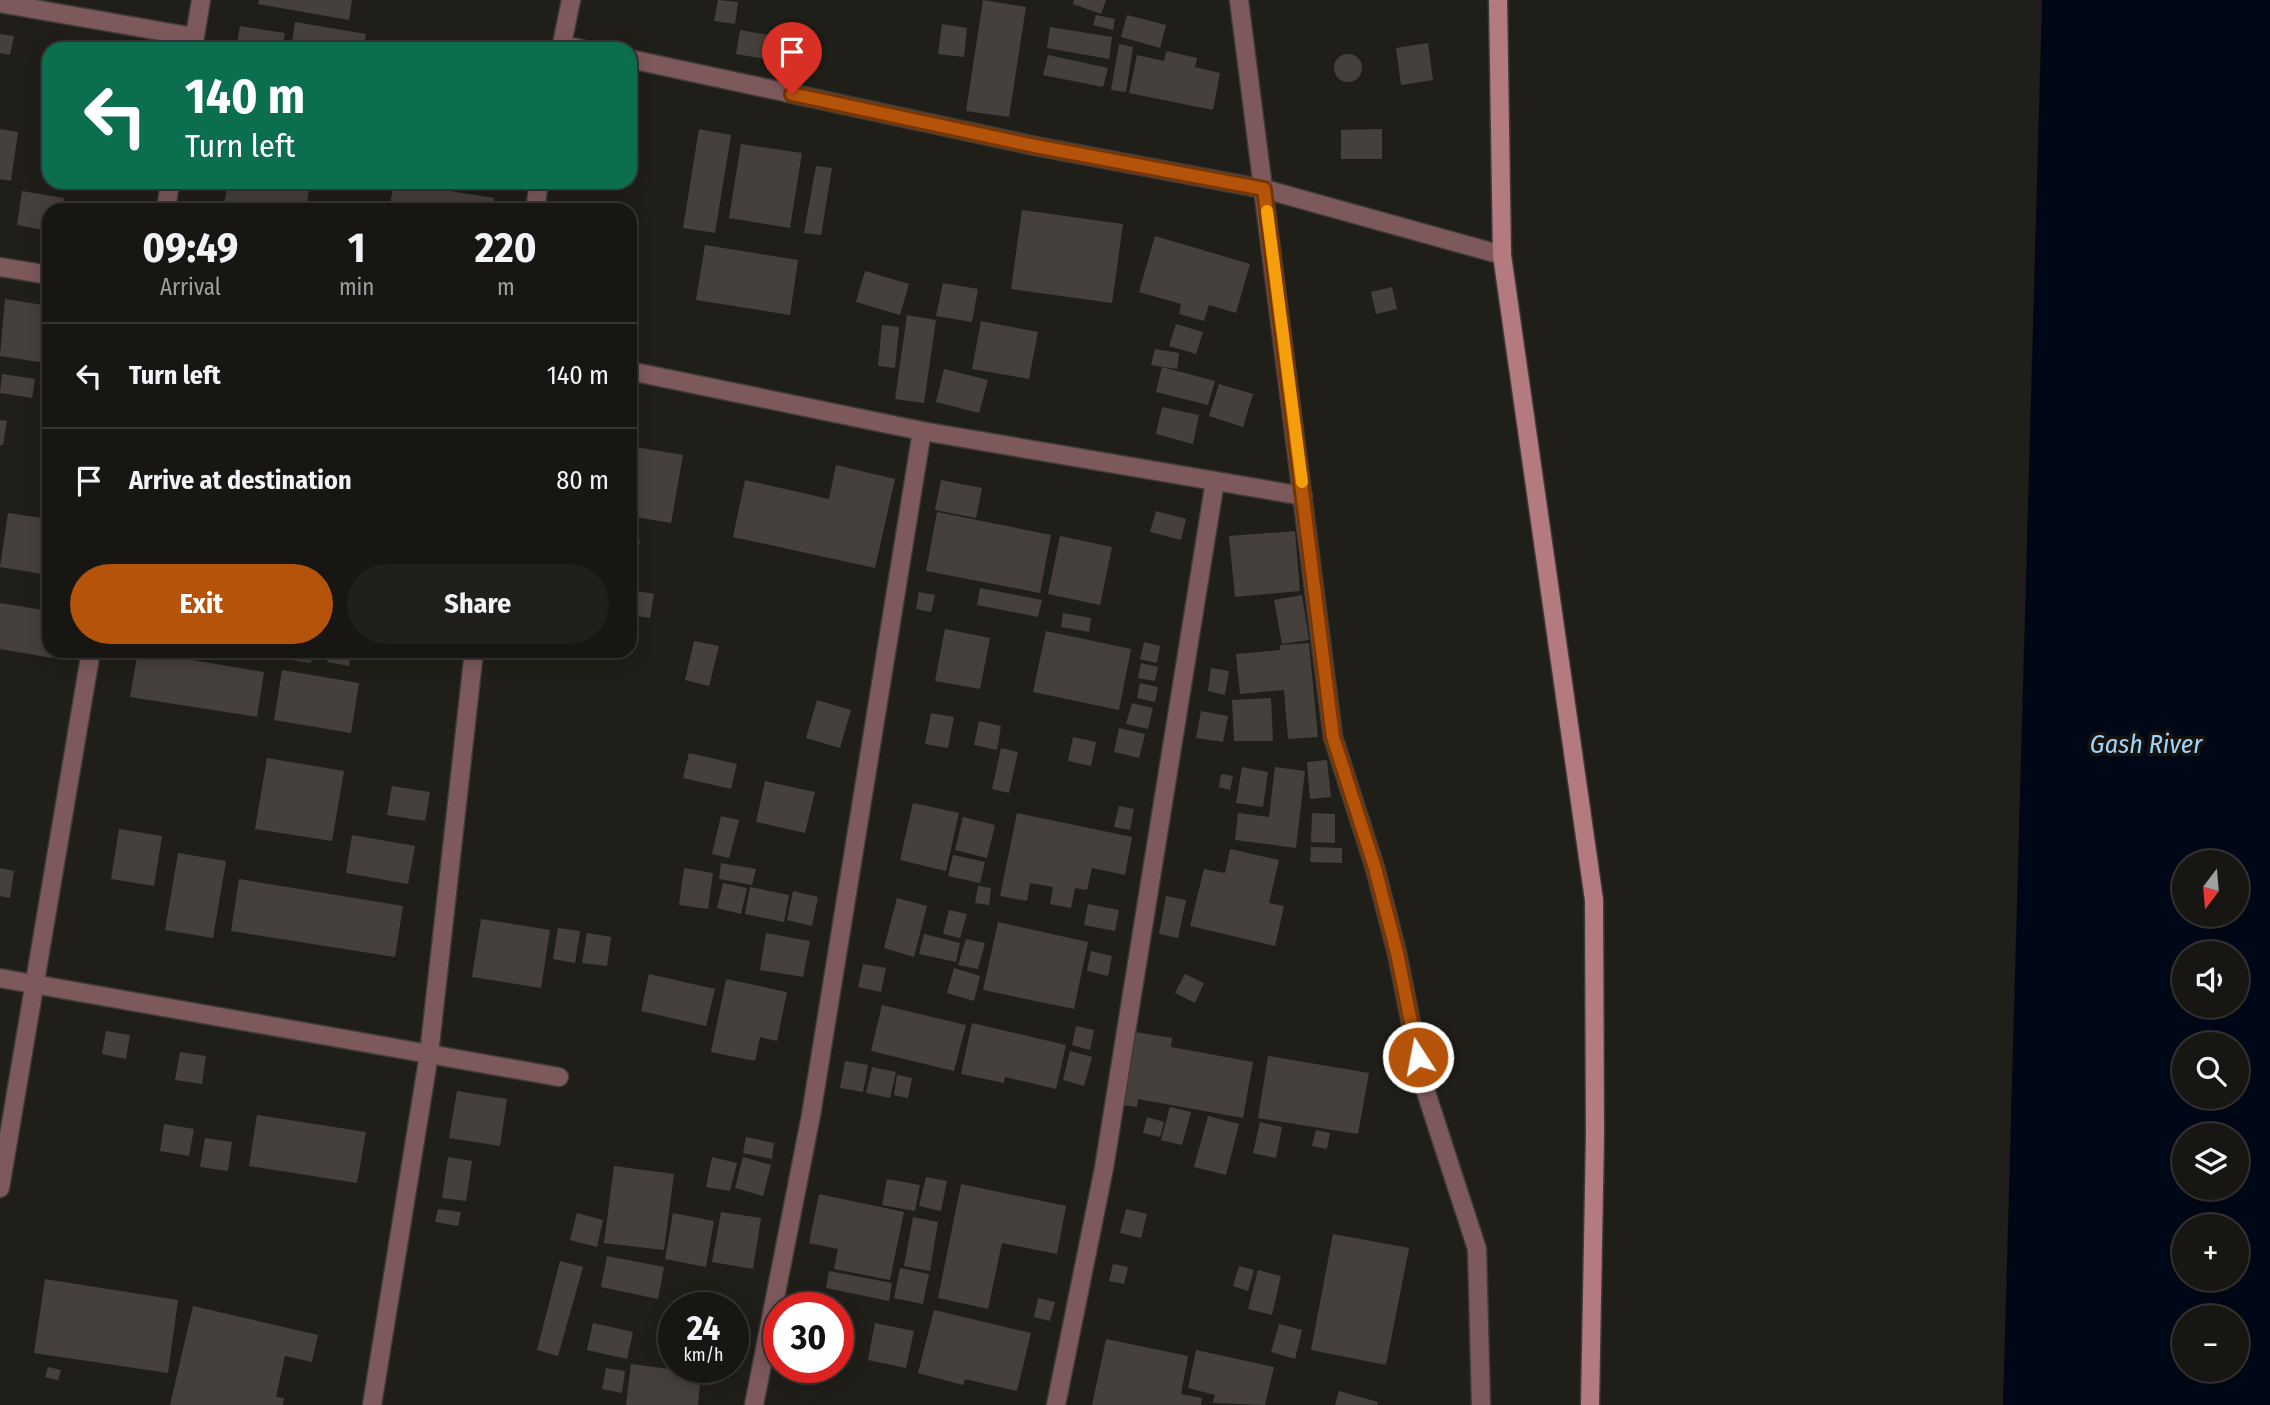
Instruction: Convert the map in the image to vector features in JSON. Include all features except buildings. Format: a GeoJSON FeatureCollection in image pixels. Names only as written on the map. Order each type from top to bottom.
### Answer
{"type":"FeatureCollection","features":[{"type":"Feature","properties":{"kind":"main road"},"geometry":{"type":"LineString","coordinates":[[1498,0],[1502,255],[1594,900],[1595,1135],[1590,1405]]}},
{"type":"Feature","properties":{"kind":"street"},"geometry":{"type":"LineString","coordinates":[[193,42],[201,0]]}},
{"type":"Feature","properties":{"kind":"street"},"geometry":{"type":"LineString","coordinates":[[563,42],[571,0]]}},
{"type":"Feature","properties":{"kind":"street"},"geometry":{"type":"LineString","coordinates":[[1239,0],[1333,737],[1378,880],[1397,953],[1423,1083],[1477,1249],[1480,1405]]}},
{"type":"Feature","properties":{"kind":"street"},"geometry":{"type":"LineString","coordinates":[[0,3],[188,42]]}},
{"type":"Feature","properties":{"kind":"street"},"geometry":{"type":"LineString","coordinates":[[637,61],[1035,146],[1264,189],[1502,255]]}},
{"type":"Feature","properties":{"kind":"street"},"geometry":{"type":"LineString","coordinates":[[0,267],[42,274]]}},
{"type":"Feature","properties":{"kind":"street"},"geometry":{"type":"LineString","coordinates":[[637,373],[922,431],[1303,496]]}},
{"type":"Feature","properties":{"kind":"street"},"geometry":{"type":"LineString","coordinates":[[754,1405],[811,1115],[922,431]]}},
{"type":"Feature","properties":{"kind":"street"},"geometry":{"type":"LineString","coordinates":[[1056,1405],[1104,1168],[1215,481]]}},
{"type":"Feature","properties":{"kind":"street"},"geometry":{"type":"LineString","coordinates":[[0,1188],[90,658]]}},
{"type":"Feature","properties":{"kind":"street"},"geometry":{"type":"LineString","coordinates":[[372,1405],[429,1054],[473,658]]}},
{"type":"Feature","properties":{"kind":"street"},"geometry":{"type":"LineString","coordinates":[[0,978],[559,1077]]}},
{"type":"Feature","properties":{"kind":"water","name":"Gash River"},"geometry":{"type":"Polygon","coordinates":[[[2042,0],[2270,0],[2270,1405],[2003,1405],[2042,0]]]}},
{"type":"Feature","properties":{"kind":"slow traffic"},"geometry":{"type":"LineString","coordinates":[[1267,211],[1302,482]]}},
{"type":"Feature","properties":{"kind":"route"},"geometry":{"type":"LineString","coordinates":[[792,94],[1035,146],[1264,189],[1333,737],[1375,868],[1397,953],[1418,1057]]}}]}
